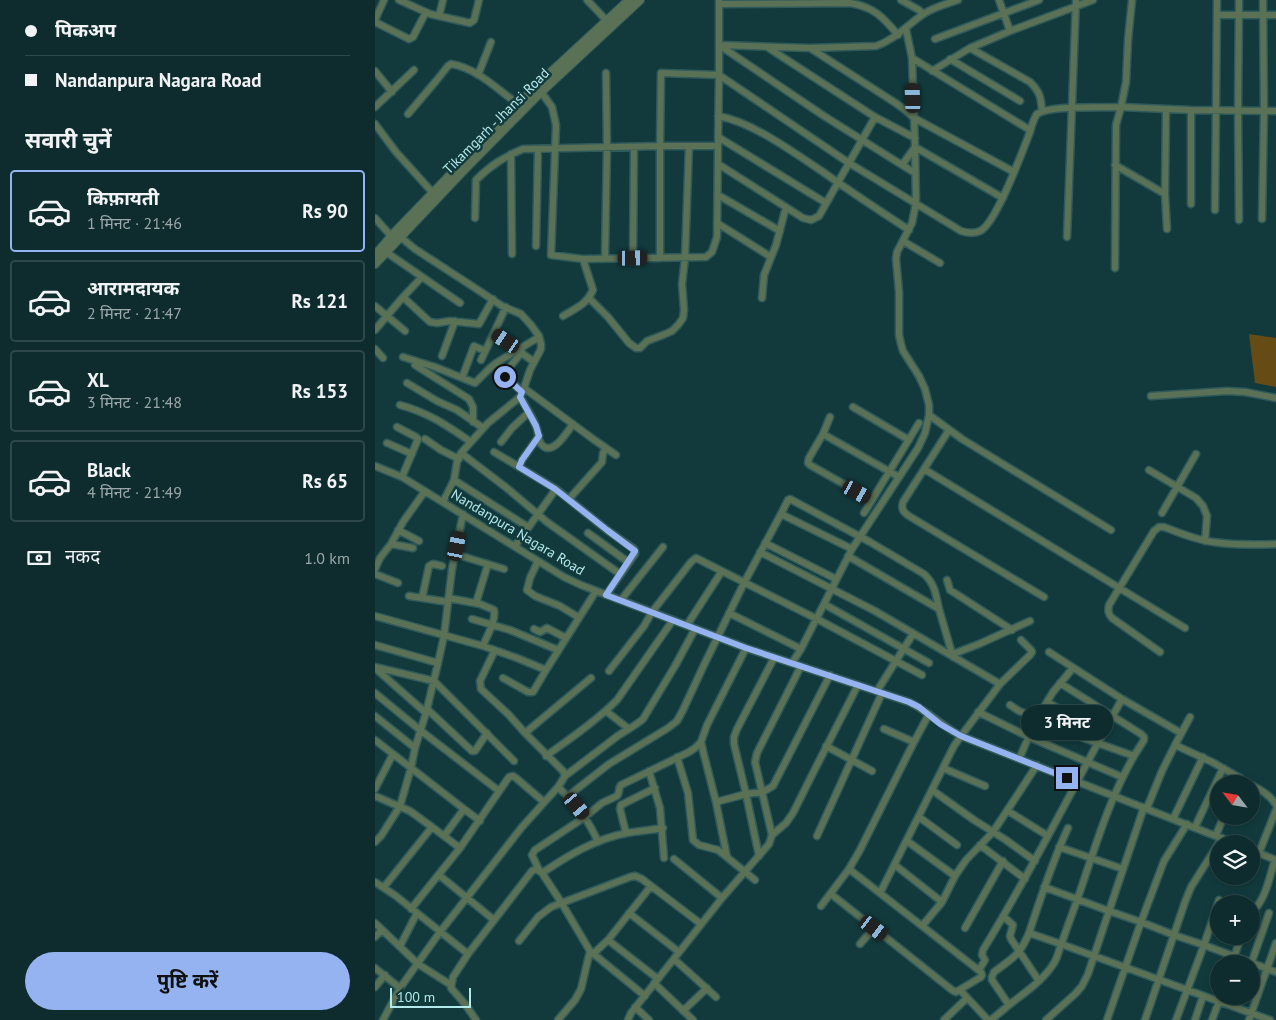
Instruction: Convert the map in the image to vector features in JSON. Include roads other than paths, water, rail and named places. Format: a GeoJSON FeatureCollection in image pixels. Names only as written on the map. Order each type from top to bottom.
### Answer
{"type":"FeatureCollection","features":[{"type":"Feature","properties":{"kind":"street"},"geometry":{"type":"LineString","coordinates":[[384,0],[375,20],[377,23],[409,38],[413,37],[426,12]]}},
{"type":"Feature","properties":{"kind":"street"},"geometry":{"type":"LineString","coordinates":[[399,0],[426,12],[470,23],[473,22],[475,17],[479,0]]}},
{"type":"Feature","properties":{"kind":"street"},"geometry":{"type":"LineString","coordinates":[[439,16],[443,0]]}},
{"type":"Feature","properties":{"kind":"street"},"geometry":{"type":"LineString","coordinates":[[587,0],[607,21]]}},
{"type":"Feature","properties":{"kind":"street"},"geometry":{"type":"LineString","coordinates":[[375,255],[518,104],[539,89],[629,0]]}},
{"type":"Feature","properties":{"kind":"street","name":"Tikamgarh - Jhansi Road"},"geometry":{"type":"LineString","coordinates":[[375,264],[387,252],[396,235],[464,170],[539,89],[640,0]]}},
{"type":"Feature","properties":{"kind":"street"},"geometry":{"type":"LineString","coordinates":[[901,0],[923,14]]}},
{"type":"Feature","properties":{"kind":"street"},"geometry":{"type":"LineString","coordinates":[[719,45],[809,48],[876,46],[885,43],[897,35],[923,14],[936,7],[958,0]]}},
{"type":"Feature","properties":{"kind":"street"},"geometry":{"type":"LineString","coordinates":[[999,0],[1010,31]]}},
{"type":"Feature","properties":{"kind":"street"},"geometry":{"type":"LineString","coordinates":[[935,39],[1039,0]]}},
{"type":"Feature","properties":{"kind":"street"},"geometry":{"type":"LineString","coordinates":[[933,71],[969,48],[1076,3],[1093,0]]}},
{"type":"Feature","properties":{"kind":"street"},"geometry":{"type":"LineString","coordinates":[[1115,268],[1116,125],[1126,82],[1132,0]]}},
{"type":"Feature","properties":{"kind":"street"},"geometry":{"type":"LineString","coordinates":[[1215,210],[1217,0]]}},
{"type":"Feature","properties":{"kind":"street"},"geometry":{"type":"LineString","coordinates":[[1239,0],[1239,220]]}},
{"type":"Feature","properties":{"kind":"street"},"geometry":{"type":"LineString","coordinates":[[1262,219],[1264,111],[1263,0]]}},
{"type":"Feature","properties":{"kind":"street"},"geometry":{"type":"LineString","coordinates":[[539,89],[552,107],[556,125],[551,255],[583,258],[706,257],[712,252],[717,238],[719,2],[849,2],[878,13],[897,35]]}},
{"type":"Feature","properties":{"kind":"street"},"geometry":{"type":"LineString","coordinates":[[1067,237],[1076,3]]}},
{"type":"Feature","properties":{"kind":"street"},"geometry":{"type":"LineString","coordinates":[[1217,15],[1276,15]]}},
{"type":"Feature","properties":{"kind":"street"},"geometry":{"type":"LineString","coordinates":[[792,663],[859,537],[918,448],[925,433],[929,415],[929,405],[925,389],[905,354],[899,335],[899,292],[896,259],[897,252],[912,224],[916,202],[912,58],[906,28]]}},
{"type":"Feature","properties":{"kind":"street"},"geometry":{"type":"LineString","coordinates":[[478,75],[491,42]]}},
{"type":"Feature","properties":{"kind":"street"},"geometry":{"type":"LineString","coordinates":[[719,45],[915,173]]}},
{"type":"Feature","properties":{"kind":"street"},"geometry":{"type":"LineString","coordinates":[[767,47],[875,117],[915,138]]}},
{"type":"Feature","properties":{"kind":"street"},"geometry":{"type":"LineString","coordinates":[[809,48],[894,102],[914,118],[1014,172]]}},
{"type":"Feature","properties":{"kind":"street"},"geometry":{"type":"LineString","coordinates":[[969,48],[1030,82],[1041,98],[1042,111]]}},
{"type":"Feature","properties":{"kind":"street"},"geometry":{"type":"LineString","coordinates":[[912,58],[1030,130]]}},
{"type":"Feature","properties":{"kind":"street"},"geometry":{"type":"LineString","coordinates":[[950,59],[1020,101]]}},
{"type":"Feature","properties":{"kind":"street"},"geometry":{"type":"LineString","coordinates":[[408,114],[449,64],[464,68],[478,75],[518,104]]}},
{"type":"Feature","properties":{"kind":"street"},"geometry":{"type":"LineString","coordinates":[[375,107],[414,70]]}},
{"type":"Feature","properties":{"kind":"street"},"geometry":{"type":"LineString","coordinates":[[605,258],[606,73]]}},
{"type":"Feature","properties":{"kind":"street"},"geometry":{"type":"LineString","coordinates":[[660,258],[661,73],[719,75],[849,163],[961,231],[969,233],[980,231],[987,226],[993,217],[1014,172],[1033,119],[1042,111],[1072,108],[1121,108],[1276,111]]}},
{"type":"Feature","properties":{"kind":"street"},"geometry":{"type":"LineString","coordinates":[[377,76],[392,92]]}},
{"type":"Feature","properties":{"kind":"street"},"geometry":{"type":"LineString","coordinates":[[1166,109],[1165,194],[1167,229]]}},
{"type":"Feature","properties":{"kind":"street"},"geometry":{"type":"LineString","coordinates":[[1191,110],[1191,204]]}},
{"type":"Feature","properties":{"kind":"street"},"geometry":{"type":"LineString","coordinates":[[718,116],[741,123],[764,135],[909,230]]}},
{"type":"Feature","properties":{"kind":"street"},"geometry":{"type":"LineString","coordinates":[[718,164],[803,218],[815,219],[819,216],[875,117]]}},
{"type":"Feature","properties":{"kind":"street"},"geometry":{"type":"LineString","coordinates":[[375,124],[395,152],[433,193]]}},
{"type":"Feature","properties":{"kind":"street"},"geometry":{"type":"LineString","coordinates":[[718,136],[826,203]]}},
{"type":"Feature","properties":{"kind":"street"},"geometry":{"type":"LineString","coordinates":[[589,298],[609,318],[629,343],[636,348],[640,348],[653,338],[672,331],[683,318],[682,284],[685,258],[689,146]]}},
{"type":"Feature","properties":{"kind":"street"},"geometry":{"type":"LineString","coordinates":[[475,218],[476,180],[489,167],[523,149],[718,146]]}},
{"type":"Feature","properties":{"kind":"street"},"geometry":{"type":"LineString","coordinates":[[633,258],[634,147]]}},
{"type":"Feature","properties":{"kind":"street"},"geometry":{"type":"LineString","coordinates":[[902,164],[915,147]]}},
{"type":"Feature","properties":{"kind":"street"},"geometry":{"type":"LineString","coordinates":[[915,147],[1003,198]]}},
{"type":"Feature","properties":{"kind":"street"},"geometry":{"type":"LineString","coordinates":[[536,246],[538,149]]}},
{"type":"Feature","properties":{"kind":"street"},"geometry":{"type":"LineString","coordinates":[[511,154],[512,254]]}},
{"type":"Feature","properties":{"kind":"street"},"geometry":{"type":"LineString","coordinates":[[1115,165],[1165,194]]}},
{"type":"Feature","properties":{"kind":"street"},"geometry":{"type":"LineString","coordinates":[[718,195],[780,231]]}},
{"type":"Feature","properties":{"kind":"street"},"geometry":{"type":"LineString","coordinates":[[762,298],[764,275],[786,208]]}},
{"type":"Feature","properties":{"kind":"street"},"geometry":{"type":"LineString","coordinates":[[375,218],[415,249],[493,300],[521,314],[531,324],[541,344],[541,349],[522,392],[483,428],[460,456],[454,480],[443,502]]}},
{"type":"Feature","properties":{"kind":"street"},"geometry":{"type":"LineString","coordinates":[[717,224],[771,257]]}},
{"type":"Feature","properties":{"kind":"street"},"geometry":{"type":"LineString","coordinates":[[903,241],[940,263]]}},
{"type":"Feature","properties":{"kind":"street"},"geometry":{"type":"LineString","coordinates":[[387,252],[461,303]]}},
{"type":"Feature","properties":{"kind":"street"},"geometry":{"type":"LineString","coordinates":[[563,316],[585,302],[593,290],[583,258]]}},
{"type":"Feature","properties":{"kind":"street"},"geometry":{"type":"LineString","coordinates":[[375,330],[421,277]]}},
{"type":"Feature","properties":{"kind":"street"},"geometry":{"type":"LineString","coordinates":[[403,297],[430,322],[455,321],[479,324],[493,300]]}},
{"type":"Feature","properties":{"kind":"street"},"geometry":{"type":"LineString","coordinates":[[375,306],[405,331]]}},
{"type":"Feature","properties":{"kind":"street"},"geometry":{"type":"LineString","coordinates":[[481,360],[506,307]]}},
{"type":"Feature","properties":{"kind":"street"},"geometry":{"type":"LineString","coordinates":[[443,356],[455,321]]}},
{"type":"Feature","properties":{"kind":"street"},"geometry":{"type":"LineString","coordinates":[[494,333],[534,362]]}},
{"type":"Feature","properties":{"kind":"street"},"geometry":{"type":"LineString","coordinates":[[403,357],[435,366],[476,383],[490,368],[520,351],[539,337]]}},
{"type":"Feature","properties":{"kind":"street"},"geometry":{"type":"LineString","coordinates":[[462,378],[474,346],[485,351]]}},
{"type":"Feature","properties":{"kind":"street"},"geometry":{"type":"LineString","coordinates":[[375,350],[383,358]]}},
{"type":"Feature","properties":{"kind":"street"},"geometry":{"type":"LineString","coordinates":[[520,351],[505,371],[505,377],[522,392],[573,424],[616,455]]}},
{"type":"Feature","properties":{"kind":"street"},"geometry":{"type":"LineString","coordinates":[[415,365],[469,399],[473,407],[473,422]]}},
{"type":"Feature","properties":{"kind":"street"},"geometry":{"type":"LineString","coordinates":[[407,383],[437,401],[457,410],[483,428]]}},
{"type":"Feature","properties":{"kind":"street"},"geometry":{"type":"LineString","coordinates":[[1151,396],[1227,391],[1245,392],[1276,398]]}},
{"type":"Feature","properties":{"kind":"street"},"geometry":{"type":"LineString","coordinates":[[522,392],[541,444],[546,448],[556,445],[573,424]]}},
{"type":"Feature","properties":{"kind":"street"},"geometry":{"type":"LineString","coordinates":[[400,404],[432,416],[471,442]]}},
{"type":"Feature","properties":{"kind":"street"},"geometry":{"type":"LineString","coordinates":[[853,407],[909,440]]}},
{"type":"Feature","properties":{"kind":"street"},"geometry":{"type":"LineString","coordinates":[[501,442],[512,428],[529,412]]}},
{"type":"Feature","properties":{"kind":"street"},"geometry":{"type":"LineString","coordinates":[[929,415],[949,430],[1111,530]]}},
{"type":"Feature","properties":{"kind":"street"},"geometry":{"type":"LineString","coordinates":[[830,417],[808,463],[872,500]]}},
{"type":"Feature","properties":{"kind":"street"},"geometry":{"type":"LineString","coordinates":[[865,513],[919,423]]}},
{"type":"Feature","properties":{"kind":"street"},"geometry":{"type":"LineString","coordinates":[[397,427],[418,439],[401,477]]}},
{"type":"Feature","properties":{"kind":"street"},"geometry":{"type":"LineString","coordinates":[[949,430],[901,507],[905,513],[1044,597]]}},
{"type":"Feature","properties":{"kind":"street"},"geometry":{"type":"LineString","coordinates":[[823,434],[899,477]]}},
{"type":"Feature","properties":{"kind":"street"},"geometry":{"type":"LineString","coordinates":[[519,467],[539,436]]}},
{"type":"Feature","properties":{"kind":"street"},"geometry":{"type":"LineString","coordinates":[[425,439],[441,450],[460,456],[620,574]]}},
{"type":"Feature","properties":{"kind":"street"},"geometry":{"type":"LineString","coordinates":[[387,443],[412,454]]}},
{"type":"Feature","properties":{"kind":"street"},"geometry":{"type":"LineString","coordinates":[[569,499],[601,464],[606,448]]}},
{"type":"Feature","properties":{"kind":"street"},"geometry":{"type":"LineString","coordinates":[[494,452],[555,489],[634,549],[635,554],[606,595]]}},
{"type":"Feature","properties":{"kind":"street"},"geometry":{"type":"LineString","coordinates":[[1162,513],[1196,454]]}},
{"type":"Feature","properties":{"kind":"street","name":"Nandanpura Nagara Road"},"geometry":{"type":"LineString","coordinates":[[375,466],[401,477],[564,577],[595,591],[774,658],[831,675],[909,702],[961,736],[1216,835]]}},
{"type":"Feature","properties":{"kind":"street"},"geometry":{"type":"LineString","coordinates":[[924,469],[1185,628]]}},
{"type":"Feature","properties":{"kind":"street"},"geometry":{"type":"LineString","coordinates":[[1149,470],[1196,498],[1203,506],[1207,516],[1205,541]]}},
{"type":"Feature","properties":{"kind":"street"},"geometry":{"type":"LineString","coordinates":[[454,480],[529,527]]}},
{"type":"Feature","properties":{"kind":"street"},"geometry":{"type":"LineString","coordinates":[[515,546],[555,489]]}},
{"type":"Feature","properties":{"kind":"street"},"geometry":{"type":"LineString","coordinates":[[375,569],[380,558],[425,491]]}},
{"type":"Feature","properties":{"kind":"street"},"geometry":{"type":"LineString","coordinates":[[568,796],[609,764],[677,721],[744,583],[788,500],[792,499],[924,574],[933,586],[953,655]]}},
{"type":"Feature","properties":{"kind":"street"},"geometry":{"type":"LineString","coordinates":[[375,842],[378,835],[400,806],[411,768],[444,636],[455,554],[463,514]]}},
{"type":"Feature","properties":{"kind":"street"},"geometry":{"type":"LineString","coordinates":[[781,514],[852,549]]}},
{"type":"Feature","properties":{"kind":"street"},"geometry":{"type":"LineString","coordinates":[[1160,652],[1109,615],[1108,611],[1109,605],[1154,531],[1159,527],[1164,527],[1205,541],[1247,545],[1276,544]]}},
{"type":"Feature","properties":{"kind":"street"},"geometry":{"type":"LineString","coordinates":[[398,530],[419,541]]}},
{"type":"Feature","properties":{"kind":"street"},"geometry":{"type":"LineString","coordinates":[[588,533],[628,562]]}},
{"type":"Feature","properties":{"kind":"street"},"geometry":{"type":"LineString","coordinates":[[765,543],[836,579]]}},
{"type":"Feature","properties":{"kind":"street"},"geometry":{"type":"LineString","coordinates":[[391,544],[413,548]]}},
{"type":"Feature","properties":{"kind":"street"},"geometry":{"type":"LineString","coordinates":[[621,600],[663,547]]}},
{"type":"Feature","properties":{"kind":"street"},"geometry":{"type":"LineString","coordinates":[[760,552],[875,611],[1000,684]]}},
{"type":"Feature","properties":{"kind":"street"},"geometry":{"type":"LineString","coordinates":[[455,554],[503,569]]}},
{"type":"Feature","properties":{"kind":"street"},"geometry":{"type":"LineString","coordinates":[[848,556],[939,609]]}},
{"type":"Feature","properties":{"kind":"street"},"geometry":{"type":"LineString","coordinates":[[609,671],[693,559],[699,558],[922,674]]}},
{"type":"Feature","properties":{"kind":"street"},"geometry":{"type":"LineString","coordinates":[[538,561],[529,578],[527,590],[535,596],[560,606],[578,618]]}},
{"type":"Feature","properties":{"kind":"street"},"geometry":{"type":"LineString","coordinates":[[422,598],[429,566],[433,564],[443,566]]}},
{"type":"Feature","properties":{"kind":"street"},"geometry":{"type":"LineString","coordinates":[[476,603],[488,564]]}},
{"type":"Feature","properties":{"kind":"street"},"geometry":{"type":"LineString","coordinates":[[687,626],[722,571]]}},
{"type":"Feature","properties":{"kind":"street"},"geometry":{"type":"LineString","coordinates":[[375,574],[398,583]]}},
{"type":"Feature","properties":{"kind":"street"},"geometry":{"type":"LineString","coordinates":[[947,580],[950,590],[1012,630]]}},
{"type":"Feature","properties":{"kind":"street"},"geometry":{"type":"LineString","coordinates":[[503,678],[531,692],[536,689],[595,591]]}},
{"type":"Feature","properties":{"kind":"street"},"geometry":{"type":"LineString","coordinates":[[409,596],[476,603],[493,609],[495,614],[483,646]]}},
{"type":"Feature","properties":{"kind":"street"},"geometry":{"type":"LineString","coordinates":[[824,604],[929,663]]}},
{"type":"Feature","properties":{"kind":"street"},"geometry":{"type":"LineString","coordinates":[[729,613],[801,649]]}},
{"type":"Feature","properties":{"kind":"street"},"geometry":{"type":"LineString","coordinates":[[375,616],[483,646],[546,670]]}},
{"type":"Feature","properties":{"kind":"street"},"geometry":{"type":"LineString","coordinates":[[472,619],[510,630],[558,650]]}},
{"type":"Feature","properties":{"kind":"street"},"geometry":{"type":"LineString","coordinates":[[546,756],[606,711],[627,686],[673,620]]}},
{"type":"Feature","properties":{"kind":"street"},"geometry":{"type":"LineString","coordinates":[[953,655],[1031,621]]}},
{"type":"Feature","properties":{"kind":"street"},"geometry":{"type":"LineString","coordinates":[[534,629],[541,632],[547,628],[566,638]]}},
{"type":"Feature","properties":{"kind":"street"},"geometry":{"type":"LineString","coordinates":[[383,1020],[400,988],[440,932],[565,776],[643,719],[695,629]]}},
{"type":"Feature","properties":{"kind":"street"},"geometry":{"type":"LineString","coordinates":[[817,836],[852,760],[880,692],[896,660],[913,634]]}},
{"type":"Feature","properties":{"kind":"street"},"geometry":{"type":"LineString","coordinates":[[880,893],[961,736],[1000,684],[1032,652],[1021,640]]}},
{"type":"Feature","properties":{"kind":"street"},"geometry":{"type":"LineString","coordinates":[[375,645],[438,663]]}},
{"type":"Feature","properties":{"kind":"street"},"geometry":{"type":"LineString","coordinates":[[645,996],[592,953],[540,872],[532,855],[535,850],[602,803],[617,796],[621,785],[695,748],[701,742],[707,725],[746,648]]}},
{"type":"Feature","properties":{"kind":"street"},"geometry":{"type":"LineString","coordinates":[[495,650],[481,681],[481,689],[509,715],[546,756],[563,771],[565,776]]}},
{"type":"Feature","properties":{"kind":"street"},"geometry":{"type":"LineString","coordinates":[[1049,652],[1122,699],[1181,733]]}},
{"type":"Feature","properties":{"kind":"street"},"geometry":{"type":"LineString","coordinates":[[759,856],[734,737],[774,658]]}},
{"type":"Feature","properties":{"kind":"street"},"geometry":{"type":"LineString","coordinates":[[628,1020],[635,1007],[701,924],[769,844],[772,835],[755,762],[757,753],[801,666]]}},
{"type":"Feature","properties":{"kind":"street"},"geometry":{"type":"LineString","coordinates":[[375,668],[434,681],[514,761]]}},
{"type":"Feature","properties":{"kind":"street"},"geometry":{"type":"LineString","coordinates":[[375,668],[472,751],[475,751],[487,733]]}},
{"type":"Feature","properties":{"kind":"street"},"geometry":{"type":"LineString","coordinates":[[1019,759],[1037,718],[1073,668]]}},
{"type":"Feature","properties":{"kind":"street"},"geometry":{"type":"LineString","coordinates":[[716,802],[769,789],[775,782],[831,675]]}},
{"type":"Feature","properties":{"kind":"street"},"geometry":{"type":"LineString","coordinates":[[525,733],[591,678]]}},
{"type":"Feature","properties":{"kind":"street"},"geometry":{"type":"LineString","coordinates":[[961,990],[989,1020],[1039,981],[1054,963],[1078,900],[1113,795],[1144,740],[1141,734],[1060,684]]}},
{"type":"Feature","properties":{"kind":"street"},"geometry":{"type":"LineString","coordinates":[[772,835],[786,823],[793,813],[858,685]]}},
{"type":"Feature","properties":{"kind":"street"},"geometry":{"type":"LineString","coordinates":[[375,693],[499,791]]}},
{"type":"Feature","properties":{"kind":"street"},"geometry":{"type":"LineString","coordinates":[[979,970],[985,960],[981,955],[983,950],[1035,861],[1102,733],[1122,699]]}},
{"type":"Feature","properties":{"kind":"street"},"geometry":{"type":"LineString","coordinates":[[1047,702],[1102,733]]}},
{"type":"Feature","properties":{"kind":"street"},"geometry":{"type":"LineString","coordinates":[[1010,705],[1019,711],[1134,756]]}},
{"type":"Feature","properties":{"kind":"street"},"geometry":{"type":"LineString","coordinates":[[606,711],[629,729]]}},
{"type":"Feature","properties":{"kind":"street"},"geometry":{"type":"LineString","coordinates":[[978,712],[1029,737],[1122,777]]}},
{"type":"Feature","properties":{"kind":"street"},"geometry":{"type":"LineString","coordinates":[[821,906],[849,869],[860,850],[929,714]]}},
{"type":"Feature","properties":{"kind":"street"},"geometry":{"type":"LineString","coordinates":[[375,716],[415,748]]}},
{"type":"Feature","properties":{"kind":"street"},"geometry":{"type":"LineString","coordinates":[[1046,1020],[1082,986],[1145,808],[1190,717]]}},
{"type":"Feature","properties":{"kind":"street"},"geometry":{"type":"LineString","coordinates":[[883,729],[915,742]]}},
{"type":"Feature","properties":{"kind":"street"},"geometry":{"type":"LineString","coordinates":[[375,740],[480,821]]}},
{"type":"Feature","properties":{"kind":"street"},"geometry":{"type":"LineString","coordinates":[[701,742],[727,857]]}},
{"type":"Feature","properties":{"kind":"street"},"geometry":{"type":"LineString","coordinates":[[1175,744],[1223,768],[1232,775]]}},
{"type":"Feature","properties":{"kind":"street"},"geometry":{"type":"LineString","coordinates":[[826,746],[872,771]]}},
{"type":"Feature","properties":{"kind":"street"},"geometry":{"type":"LineString","coordinates":[[375,789],[393,754]]}},
{"type":"Feature","properties":{"kind":"street"},"geometry":{"type":"LineString","coordinates":[[677,758],[689,799],[693,840],[699,845],[718,850],[755,880]]}},
{"type":"Feature","properties":{"kind":"street"},"geometry":{"type":"LineString","coordinates":[[1173,819],[1203,758]]}},
{"type":"Feature","properties":{"kind":"street"},"geometry":{"type":"LineString","coordinates":[[922,926],[941,902],[966,860],[993,832],[1008,811],[1037,765]]}},
{"type":"Feature","properties":{"kind":"street"},"geometry":{"type":"LineString","coordinates":[[943,768],[985,786]]}},
{"type":"Feature","properties":{"kind":"street"},"geometry":{"type":"LineString","coordinates":[[1195,827],[1223,768]]}},
{"type":"Feature","properties":{"kind":"street"},"geometry":{"type":"LineString","coordinates":[[375,770],[383,774]]}},
{"type":"Feature","properties":{"kind":"street"},"geometry":{"type":"LineString","coordinates":[[649,771],[660,808],[664,858]]}},
{"type":"Feature","properties":{"kind":"street"},"geometry":{"type":"LineString","coordinates":[[400,946],[414,911],[480,821],[509,777],[517,778],[544,802]]}},
{"type":"Feature","properties":{"kind":"street"},"geometry":{"type":"LineString","coordinates":[[558,787],[585,816],[598,842]]}},
{"type":"Feature","properties":{"kind":"street"},"geometry":{"type":"LineString","coordinates":[[626,833],[619,809],[620,806],[655,788]]}},
{"type":"Feature","properties":{"kind":"street"},"geometry":{"type":"LineString","coordinates":[[932,790],[1035,861]]}},
{"type":"Feature","properties":{"kind":"street"},"geometry":{"type":"LineString","coordinates":[[1260,790],[1267,794],[1276,805]]}},
{"type":"Feature","properties":{"kind":"street"},"geometry":{"type":"LineString","coordinates":[[375,796],[400,806],[418,817],[460,848]]}},
{"type":"Feature","properties":{"kind":"street"},"geometry":{"type":"LineString","coordinates":[[444,836],[464,809]]}},
{"type":"Feature","properties":{"kind":"street"},"geometry":{"type":"LineString","coordinates":[[1260,851],[1276,810]]}},
{"type":"Feature","properties":{"kind":"street"},"geometry":{"type":"LineString","coordinates":[[1008,811],[1048,836]]}},
{"type":"Feature","properties":{"kind":"street"},"geometry":{"type":"LineString","coordinates":[[919,817],[957,845]]}},
{"type":"Feature","properties":{"kind":"street"},"geometry":{"type":"LineString","coordinates":[[1107,1020],[1141,922],[1165,861],[1187,824]]}},
{"type":"Feature","properties":{"kind":"street"},"geometry":{"type":"LineString","coordinates":[[384,887],[432,827]]}},
{"type":"Feature","properties":{"kind":"street"},"geometry":{"type":"LineString","coordinates":[[540,872],[598,842],[626,833],[663,828]]}},
{"type":"Feature","properties":{"kind":"street"},"geometry":{"type":"LineString","coordinates":[[1009,1005],[992,977],[994,972],[1024,946],[1044,887],[1068,828]]}},
{"type":"Feature","properties":{"kind":"street"},"geometry":{"type":"LineString","coordinates":[[907,841],[955,876]]}},
{"type":"Feature","properties":{"kind":"street"},"geometry":{"type":"LineString","coordinates":[[980,845],[1025,879]]}},
{"type":"Feature","properties":{"kind":"street"},"geometry":{"type":"LineString","coordinates":[[1059,847],[1123,868]]}},
{"type":"Feature","properties":{"kind":"street"},"geometry":{"type":"LineString","coordinates":[[1145,1020],[1191,887],[1210,852]]}},
{"type":"Feature","properties":{"kind":"street"},"geometry":{"type":"LineString","coordinates":[[1260,854],[1276,860],[1260,903]]}},
{"type":"Feature","properties":{"kind":"street"},"geometry":{"type":"LineString","coordinates":[[674,860],[722,898]]}},
{"type":"Feature","properties":{"kind":"street"},"geometry":{"type":"LineString","coordinates":[[965,928],[1003,861]]}},
{"type":"Feature","properties":{"kind":"street"},"geometry":{"type":"LineString","coordinates":[[895,865],[941,902]]}},
{"type":"Feature","properties":{"kind":"street"},"geometry":{"type":"LineString","coordinates":[[476,1020],[451,988],[453,977],[468,954],[532,871],[536,869],[540,872]]}},
{"type":"Feature","properties":{"kind":"street"},"geometry":{"type":"LineString","coordinates":[[831,894],[952,990],[956,992],[961,990],[981,977],[982,974],[979,970],[849,869]]}},
{"type":"Feature","properties":{"kind":"street"},"geometry":{"type":"LineString","coordinates":[[439,875],[495,920]]}},
{"type":"Feature","properties":{"kind":"street"},"geometry":{"type":"LineString","coordinates":[[519,941],[544,912],[551,907],[635,876],[701,924]]}},
{"type":"Feature","properties":{"kind":"street"},"geometry":{"type":"LineString","coordinates":[[375,882],[384,887],[468,954]]}},
{"type":"Feature","properties":{"kind":"street"},"geometry":{"type":"LineString","coordinates":[[558,1020],[575,1000],[581,989],[592,953],[608,940],[651,886]]}},
{"type":"Feature","properties":{"kind":"street"},"geometry":{"type":"LineString","coordinates":[[1044,887],[1205,945],[1222,955]]}},
{"type":"Feature","properties":{"kind":"street"},"geometry":{"type":"LineString","coordinates":[[629,913],[679,952]]}},
{"type":"Feature","properties":{"kind":"street"},"geometry":{"type":"LineString","coordinates":[[1254,955],[1269,913]]}},
{"type":"Feature","properties":{"kind":"street"},"geometry":{"type":"LineString","coordinates":[[1003,916],[1013,925],[1010,936],[1039,981]]}},
{"type":"Feature","properties":{"kind":"street"},"geometry":{"type":"LineString","coordinates":[[375,923],[418,964],[451,984]]}},
{"type":"Feature","properties":{"kind":"street"},"geometry":{"type":"LineString","coordinates":[[860,944],[874,928]]}},
{"type":"Feature","properties":{"kind":"street"},"geometry":{"type":"LineString","coordinates":[[1176,1020],[1210,929]]}},
{"type":"Feature","properties":{"kind":"street"},"geometry":{"type":"LineString","coordinates":[[375,937],[383,930]]}},
{"type":"Feature","properties":{"kind":"street"},"geometry":{"type":"LineString","coordinates":[[1029,933],[1187,991],[1210,997]]}},
{"type":"Feature","properties":{"kind":"street"},"geometry":{"type":"LineString","coordinates":[[608,940],[656,981],[693,1020]]}},
{"type":"Feature","properties":{"kind":"street"},"geometry":{"type":"LineString","coordinates":[[1250,1017],[1276,943]]}},
{"type":"Feature","properties":{"kind":"street"},"geometry":{"type":"LineString","coordinates":[[674,959],[716,997]]}},
{"type":"Feature","properties":{"kind":"street"},"geometry":{"type":"LineString","coordinates":[[1260,966],[1276,972]]}},
{"type":"Feature","properties":{"kind":"street"},"geometry":{"type":"LineString","coordinates":[[375,968],[400,988]]}},
{"type":"Feature","properties":{"kind":"street"},"geometry":{"type":"LineString","coordinates":[[375,987],[385,975]]}},
{"type":"Feature","properties":{"kind":"street"},"geometry":{"type":"LineString","coordinates":[[683,1011],[707,988]]}},
{"type":"Feature","properties":{"kind":"street"},"geometry":{"type":"LineString","coordinates":[[1195,1020],[1203,996]]}},
{"type":"Feature","properties":{"kind":"street"},"geometry":{"type":"LineString","coordinates":[[943,1020],[967,998]]}},
{"type":"Feature","properties":{"kind":"street"},"geometry":{"type":"LineString","coordinates":[[1212,1020],[1217,1005]]}},
{"type":"Feature","properties":{"kind":"street"},"geometry":{"type":"LineString","coordinates":[[1230,1005],[1250,1017],[1270,1020]]}},
{"type":"Feature","properties":{"kind":"street"},"geometry":{"type":"LineString","coordinates":[[635,1007],[649,1020]]}}]}
